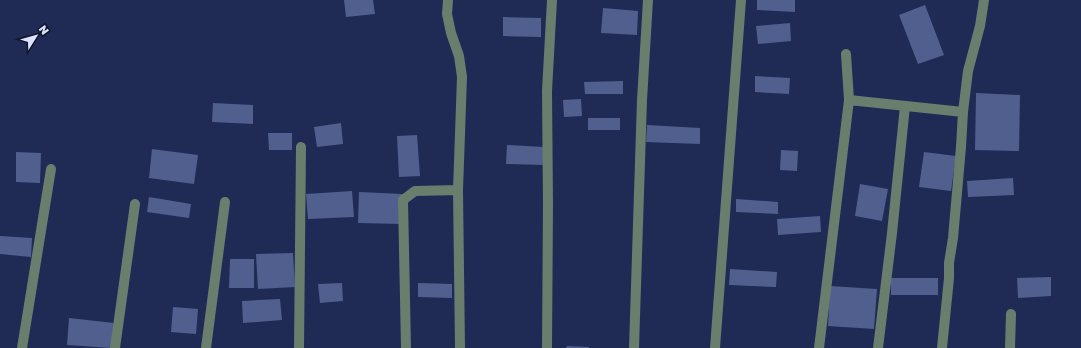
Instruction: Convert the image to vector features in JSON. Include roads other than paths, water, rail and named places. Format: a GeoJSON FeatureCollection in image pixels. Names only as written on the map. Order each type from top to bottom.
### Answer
{"type":"FeatureCollection","features":[{"type":"Feature","properties":{"kind":"street"},"geometry":{"type":"LineString","coordinates":[[448,0],[447,14],[451,33],[459,56],[462,78],[458,190],[460,348]]}},
{"type":"Feature","properties":{"kind":"street"},"geometry":{"type":"LineString","coordinates":[[547,348],[547,91],[552,0]]}},
{"type":"Feature","properties":{"kind":"street"},"geometry":{"type":"LineString","coordinates":[[634,348],[642,100],[648,0]]}},
{"type":"Feature","properties":{"kind":"street"},"geometry":{"type":"LineString","coordinates":[[715,348],[741,0]]}},
{"type":"Feature","properties":{"kind":"street"},"geometry":{"type":"LineString","coordinates":[[942,348],[968,70],[980,26],[984,0]]}},
{"type":"Feature","properties":{"kind":"street"},"geometry":{"type":"LineString","coordinates":[[819,348],[849,100],[846,54]]}},
{"type":"Feature","properties":{"kind":"street"},"geometry":{"type":"LineString","coordinates":[[849,100],[963,112]]}},
{"type":"Feature","properties":{"kind":"street"},"geometry":{"type":"LineString","coordinates":[[878,348],[905,106]]}},
{"type":"Feature","properties":{"kind":"street"},"geometry":{"type":"LineString","coordinates":[[299,348],[301,147]]}},
{"type":"Feature","properties":{"kind":"street"},"geometry":{"type":"LineString","coordinates":[[22,348],[51,169]]}},
{"type":"Feature","properties":{"kind":"street"},"geometry":{"type":"LineString","coordinates":[[406,348],[403,200],[415,191],[458,190]]}},
{"type":"Feature","properties":{"kind":"street"},"geometry":{"type":"LineString","coordinates":[[206,348],[225,202]]}},
{"type":"Feature","properties":{"kind":"street"},"geometry":{"type":"LineString","coordinates":[[115,348],[135,204]]}},
{"type":"Feature","properties":{"kind":"street"},"geometry":{"type":"LineString","coordinates":[[1010,314],[1010,348]]}}]}
